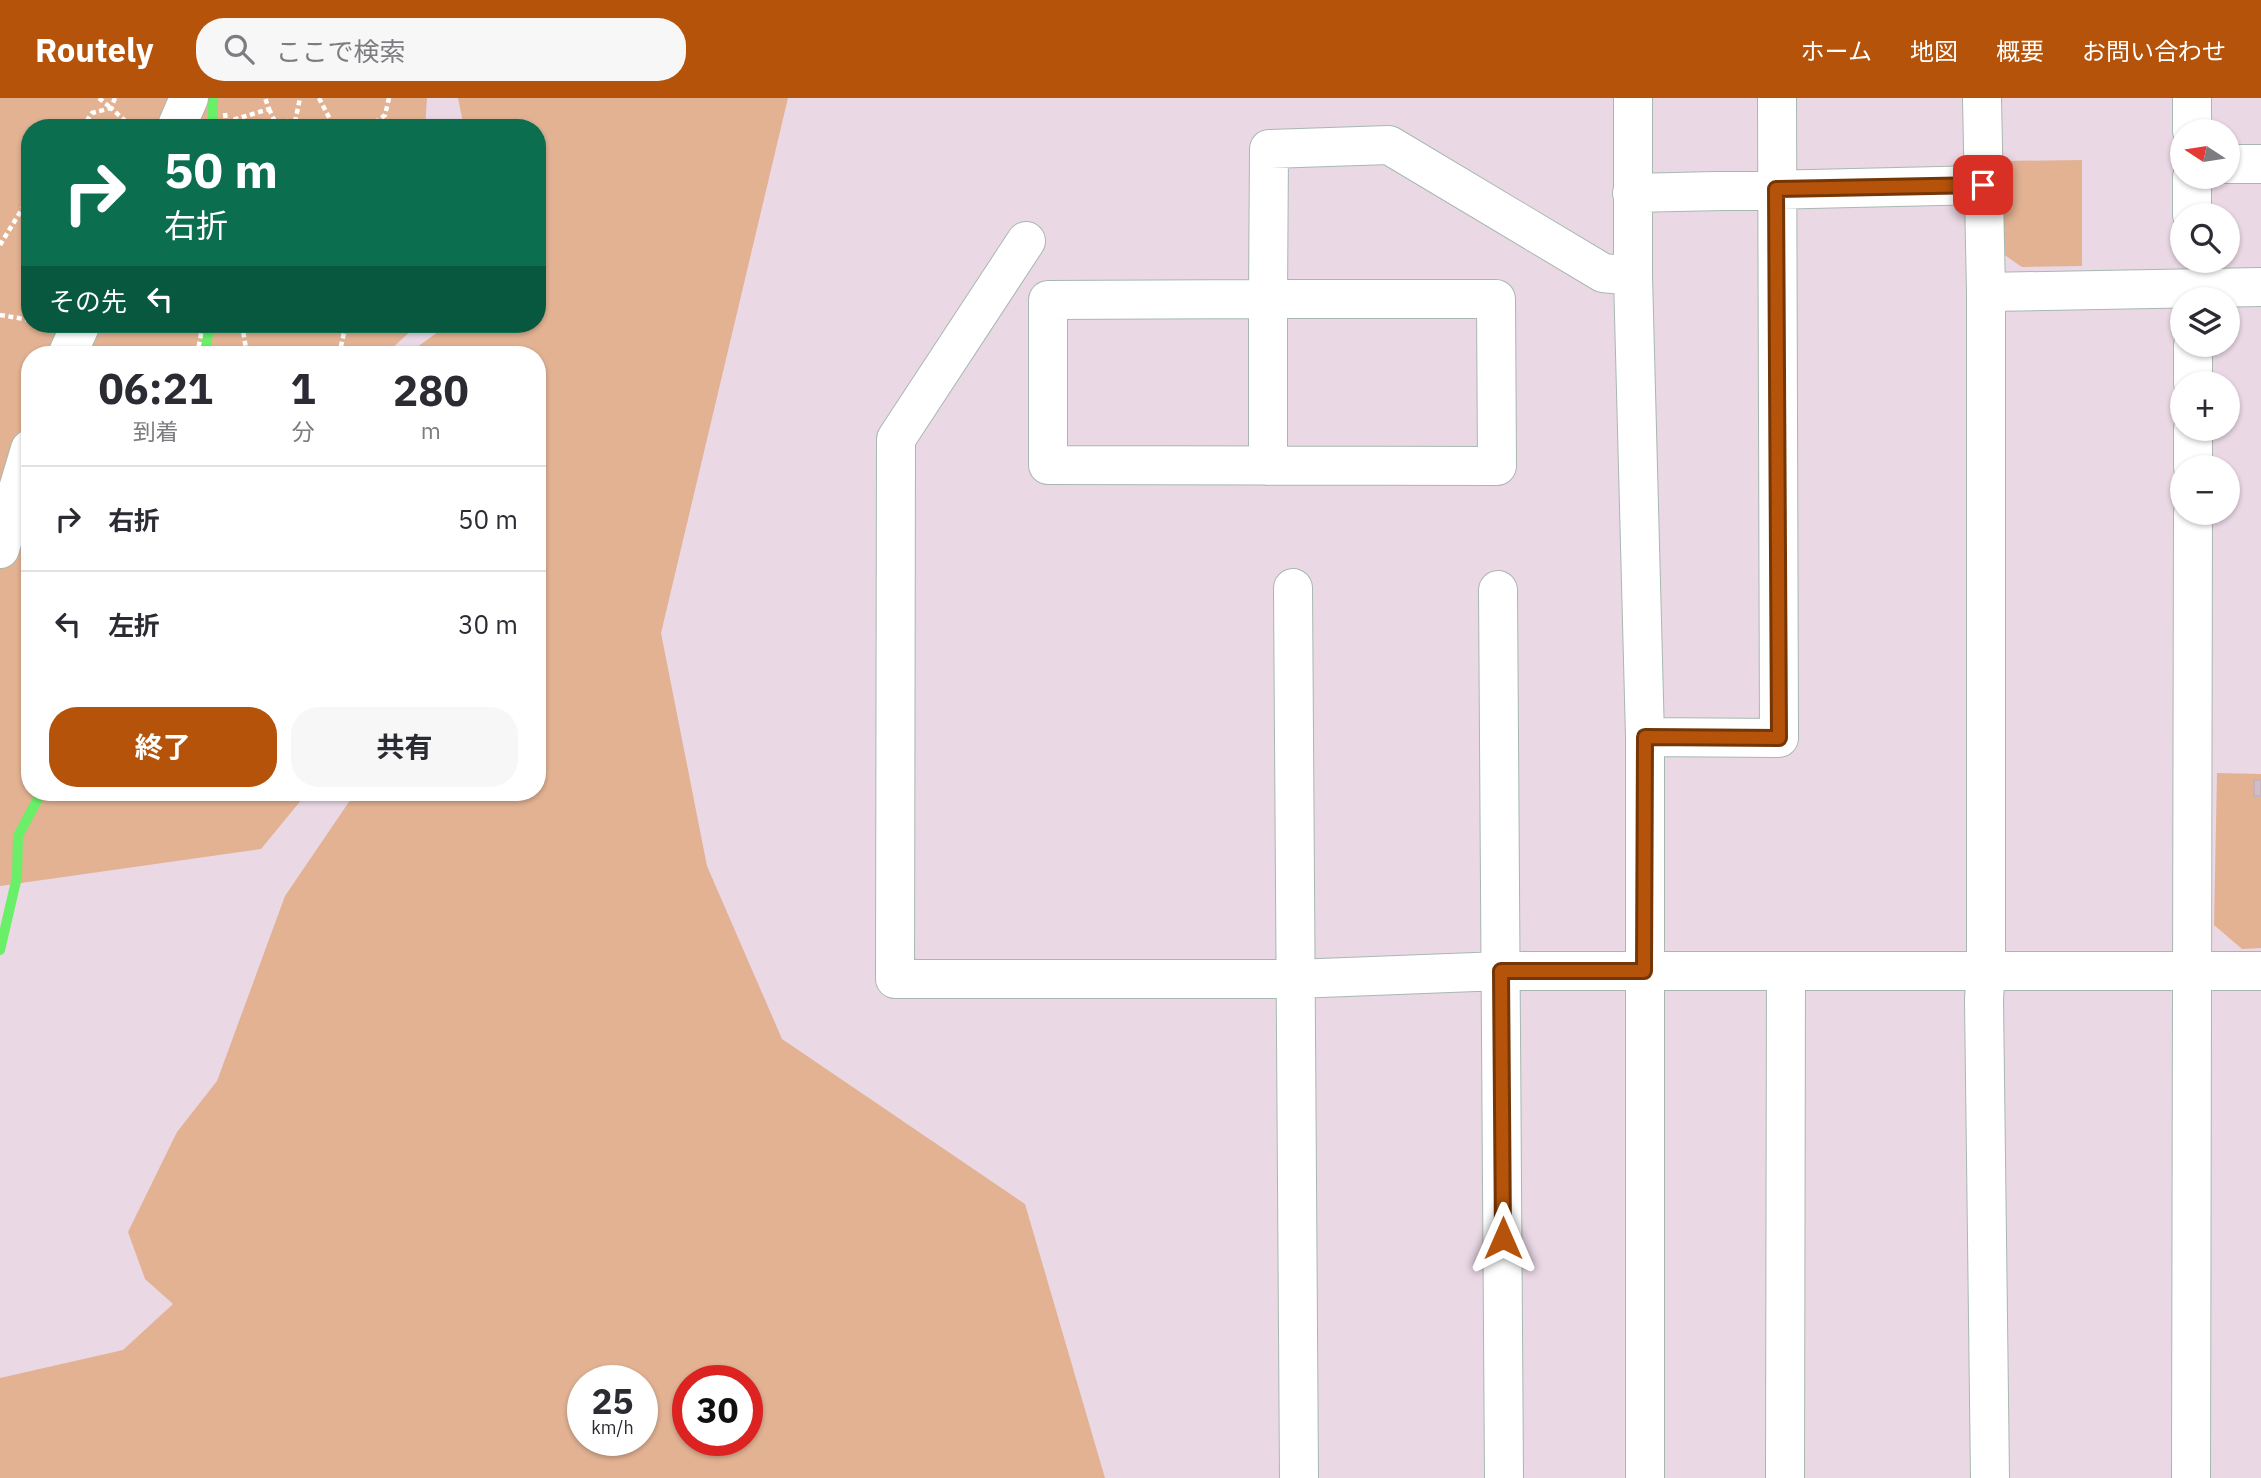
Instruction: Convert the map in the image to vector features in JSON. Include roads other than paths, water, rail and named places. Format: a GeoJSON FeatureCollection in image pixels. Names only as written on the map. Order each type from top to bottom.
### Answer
{"type":"FeatureCollection","features":[{"type":"Feature","properties":{"kind":"street"},"geometry":{"type":"LineString","coordinates":[[1633,98],[1633,276],[1645,737],[1645,1478]]}},
{"type":"Feature","properties":{"kind":"street"},"geometry":{"type":"LineString","coordinates":[[1645,737],[1779,738],[1777,98]]}},
{"type":"Feature","properties":{"kind":"street"},"geometry":{"type":"LineString","coordinates":[[1982,98],[1986,292],[1984,999],[1990,1478]]}},
{"type":"Feature","properties":{"kind":"street"},"geometry":{"type":"LineString","coordinates":[[2192,98],[2192,119]]}},
{"type":"Feature","properties":{"kind":"street"},"geometry":{"type":"LineString","coordinates":[[186,119],[207,100]]}},
{"type":"Feature","properties":{"kind":"street"},"geometry":{"type":"LineString","coordinates":[[1268,466],[1269,149],[1389,145],[1603,273],[1633,276]]}},
{"type":"Feature","properties":{"kind":"street"},"geometry":{"type":"LineString","coordinates":[[2240,164],[2261,164]]}},
{"type":"Feature","properties":{"kind":"street"},"geometry":{"type":"LineString","coordinates":[[1632,193],[1983,185]]}},
{"type":"Feature","properties":{"kind":"street"},"geometry":{"type":"LineString","coordinates":[[1026,241],[896,439],[895,979],[1295,979],[1501,971],[2261,971]]}},
{"type":"Feature","properties":{"kind":"street"},"geometry":{"type":"LineString","coordinates":[[1986,292],[2193,282],[2261,287]]}},
{"type":"Feature","properties":{"kind":"street"},"geometry":{"type":"LineString","coordinates":[[1496,299],[1497,466],[1268,466],[1048,465],[1048,300],[1496,299]]}},
{"type":"Feature","properties":{"kind":"street"},"geometry":{"type":"LineString","coordinates":[[0,550],[21,479]]}},
{"type":"Feature","properties":{"kind":"street"},"geometry":{"type":"LineString","coordinates":[[2192,1478],[2193,525]]}},
{"type":"Feature","properties":{"kind":"street"},"geometry":{"type":"LineString","coordinates":[[1293,588],[1299,1478]]}},
{"type":"Feature","properties":{"kind":"street"},"geometry":{"type":"LineString","coordinates":[[1498,590],[1504,1478]]}},
{"type":"Feature","properties":{"kind":"street"},"geometry":{"type":"LineString","coordinates":[[1784,1478],[1786,971]]}},
{"type":"Feature","properties":{"kind":"waterway"},"geometry":{"type":"LineString","coordinates":[[213,98],[213,119]]}},
{"type":"Feature","properties":{"kind":"waterway"},"geometry":{"type":"LineString","coordinates":[[206,346],[208,333]]}},
{"type":"Feature","properties":{"kind":"waterway"},"geometry":{"type":"LineString","coordinates":[[0,950],[17,877],[18,836],[37,801]]}}]}
